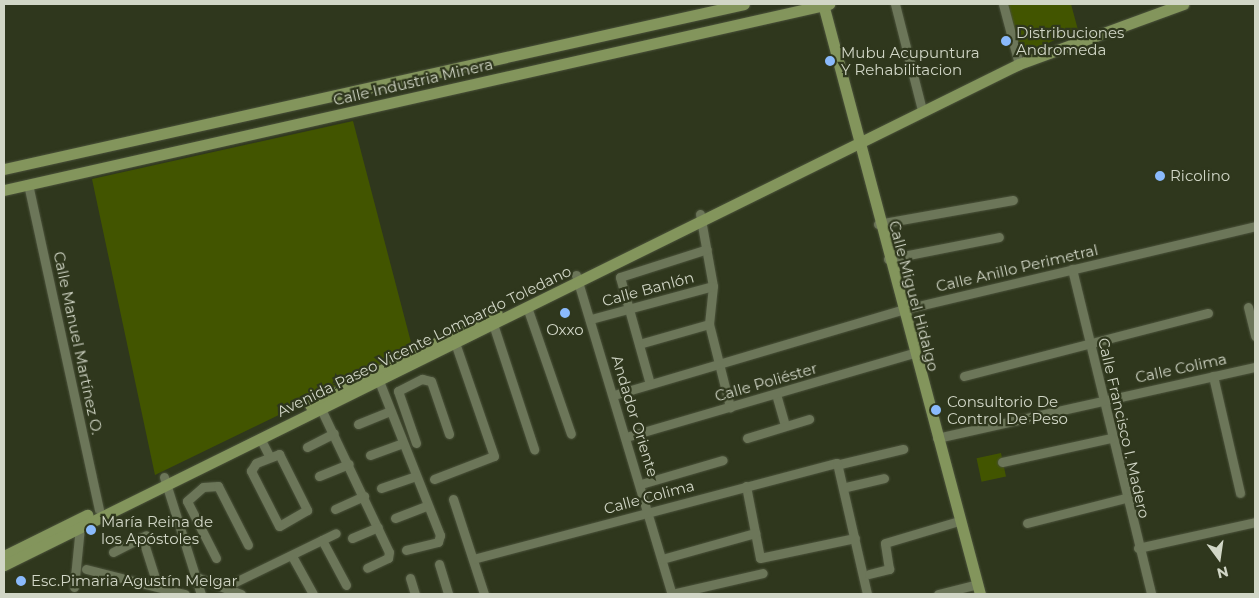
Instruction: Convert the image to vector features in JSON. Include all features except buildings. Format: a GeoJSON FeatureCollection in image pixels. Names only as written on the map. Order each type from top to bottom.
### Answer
{"type":"FeatureCollection","features":[{"type":"Feature","properties":{"kind":"main road","name":"Calle Industria Minera"},"geometry":{"type":"LineString","coordinates":[[4,169],[744,4]]}},
{"type":"Feature","properties":{"kind":"main road","name":"Calle Industria Minera"},"geometry":{"type":"LineString","coordinates":[[4,190],[825,4]]}},
{"type":"Feature","properties":{"kind":"main road","name":"Calle Miguel Hidalgo"},"geometry":{"type":"LineString","coordinates":[[825,4],[878,224],[979,589]]}},
{"type":"Feature","properties":{"kind":"main road","name":"Avenida Paseo Vicente Lombardo Toledano"},"geometry":{"type":"LineString","coordinates":[[4,565],[165,481],[577,278],[700,218],[860,146],[922,110],[1019,64],[1183,4]]}},
{"type":"Feature","properties":{"kind":"main road","name":"Avenida Paseo Vicente Lombardo Toledano"},"geometry":{"type":"LineString","coordinates":[[4,556],[99,509],[194,470],[379,381],[413,359],[455,344],[527,307],[577,278]]}},
{"type":"Feature","properties":{"kind":"street"},"geometry":{"type":"LineString","coordinates":[[895,4],[922,110]]}},
{"type":"Feature","properties":{"kind":"street"},"geometry":{"type":"LineString","coordinates":[[1003,4],[1019,64]]}},
{"type":"Feature","properties":{"kind":"street","name":"Calle Manuel Martínez O."},"geometry":{"type":"LineString","coordinates":[[28,184],[99,509]]}},
{"type":"Feature","properties":{"kind":"street"},"geometry":{"type":"LineString","coordinates":[[878,224],[1013,200]]}},
{"type":"Feature","properties":{"kind":"street"},"geometry":{"type":"LineString","coordinates":[[700,218],[707,249],[712,286],[709,324],[717,362],[730,407]]}},
{"type":"Feature","properties":{"kind":"street","name":"Calle Anillo Perimetral"},"geometry":{"type":"LineString","coordinates":[[614,395],[717,362],[902,310],[1072,268],[1255,226]]}},
{"type":"Feature","properties":{"kind":"street"},"geometry":{"type":"LineString","coordinates":[[888,259],[999,237]]}},
{"type":"Feature","properties":{"kind":"street"},"geometry":{"type":"LineString","coordinates":[[650,384],[620,279],[623,274],[707,249]]}},
{"type":"Feature","properties":{"kind":"street","name":"Calle Francisco I. Madero"},"geometry":{"type":"LineString","coordinates":[[1072,268],[1138,548],[1151,594]]}},
{"type":"Feature","properties":{"kind":"street","name":"Andador Oriente"},"geometry":{"type":"LineString","coordinates":[[577,278],[641,484],[672,594]]}},
{"type":"Feature","properties":{"kind":"street","name":"Calle Banlón"},"geometry":{"type":"LineString","coordinates":[[591,319],[712,286]]}},
{"type":"Feature","properties":{"kind":"street"},"geometry":{"type":"LineString","coordinates":[[527,307],[571,434]]}},
{"type":"Feature","properties":{"kind":"street"},"geometry":{"type":"LineString","coordinates":[[1248,307],[1255,336]]}},
{"type":"Feature","properties":{"kind":"street"},"geometry":{"type":"LineString","coordinates":[[964,376],[1208,313]]}},
{"type":"Feature","properties":{"kind":"street"},"geometry":{"type":"LineString","coordinates":[[493,324],[534,448]]}},
{"type":"Feature","properties":{"kind":"street"},"geometry":{"type":"LineString","coordinates":[[639,344],[709,324]]}},
{"type":"Feature","properties":{"kind":"street"},"geometry":{"type":"LineString","coordinates":[[434,479],[492,458],[494,452],[455,344]]}},
{"type":"Feature","properties":{"kind":"street","name":"Calle Poliéster"},"geometry":{"type":"LineString","coordinates":[[626,437],[913,352]]}},
{"type":"Feature","properties":{"kind":"street"},"geometry":{"type":"LineString","coordinates":[[413,359],[422,379]]}},
{"type":"Feature","properties":{"kind":"street","name":"Calle Colima"},"geometry":{"type":"LineString","coordinates":[[937,438],[1102,398],[1255,367]]}},
{"type":"Feature","properties":{"kind":"street"},"geometry":{"type":"LineString","coordinates":[[1213,376],[1240,493]]}},
{"type":"Feature","properties":{"kind":"street"},"geometry":{"type":"LineString","coordinates":[[416,443],[398,392],[422,379],[431,381],[449,434]]}},
{"type":"Feature","properties":{"kind":"street"},"geometry":{"type":"LineString","coordinates":[[379,381],[439,539],[406,550]]}},
{"type":"Feature","properties":{"kind":"street"},"geometry":{"type":"LineString","coordinates":[[776,394],[785,426]]}},
{"type":"Feature","properties":{"kind":"street"},"geometry":{"type":"LineString","coordinates":[[320,409],[334,433],[364,496],[378,527],[388,558],[367,568]]}},
{"type":"Feature","properties":{"kind":"street"},"geometry":{"type":"LineString","coordinates":[[358,424],[391,411]]}},
{"type":"Feature","properties":{"kind":"street"},"geometry":{"type":"LineString","coordinates":[[747,438],[809,419]]}},
{"type":"Feature","properties":{"kind":"street"},"geometry":{"type":"LineString","coordinates":[[307,447],[334,433]]}},
{"type":"Feature","properties":{"kind":"street"},"geometry":{"type":"LineString","coordinates":[[260,438],[269,456]]}},
{"type":"Feature","properties":{"kind":"street"},"geometry":{"type":"LineString","coordinates":[[1002,462],[1112,438]]}},
{"type":"Feature","properties":{"kind":"street"},"geometry":{"type":"LineString","coordinates":[[370,455],[403,443]]}},
{"type":"Feature","properties":{"kind":"street","name":"Calle Colima"},"geometry":{"type":"LineString","coordinates":[[473,560],[649,511],[836,463],[903,449]]}},
{"type":"Feature","properties":{"kind":"street"},"geometry":{"type":"LineString","coordinates":[[269,456],[282,457],[307,510],[282,526],[276,523],[251,471],[269,456]]}},
{"type":"Feature","properties":{"kind":"street"},"geometry":{"type":"LineString","coordinates":[[641,484],[723,460]]}},
{"type":"Feature","properties":{"kind":"street"},"geometry":{"type":"LineString","coordinates":[[836,463],[846,488],[866,594]]}},
{"type":"Feature","properties":{"kind":"street"},"geometry":{"type":"LineString","coordinates":[[319,476],[349,464]]}},
{"type":"Feature","properties":{"kind":"street"},"geometry":{"type":"LineString","coordinates":[[194,470],[203,487]]}},
{"type":"Feature","properties":{"kind":"street"},"geometry":{"type":"LineString","coordinates":[[380,488],[416,476]]}},
{"type":"Feature","properties":{"kind":"street"},"geometry":{"type":"LineString","coordinates":[[846,488],[884,478]]}},
{"type":"Feature","properties":{"kind":"street"},"geometry":{"type":"LineString","coordinates":[[165,481],[201,594]]}},
{"type":"Feature","properties":{"kind":"street"},"geometry":{"type":"LineString","coordinates":[[216,558],[187,501],[203,487],[218,486],[248,546]]}},
{"type":"Feature","properties":{"kind":"street"},"geometry":{"type":"LineString","coordinates":[[746,486],[760,558],[855,538]]}},
{"type":"Feature","properties":{"kind":"street"},"geometry":{"type":"LineString","coordinates":[[335,509],[364,496]]}},
{"type":"Feature","properties":{"kind":"street"},"geometry":{"type":"LineString","coordinates":[[1027,523],[1126,498]]}},
{"type":"Feature","properties":{"kind":"street"},"geometry":{"type":"LineString","coordinates":[[453,499],[484,594]]}},
{"type":"Feature","properties":{"kind":"street"},"geometry":{"type":"LineString","coordinates":[[395,518],[427,506]]}},
{"type":"Feature","properties":{"kind":"street"},"geometry":{"type":"LineString","coordinates":[[869,574],[889,569],[885,543],[959,521]]}},
{"type":"Feature","properties":{"kind":"street"},"geometry":{"type":"LineString","coordinates":[[1138,548],[1255,522]]}},
{"type":"Feature","properties":{"kind":"street"},"geometry":{"type":"LineString","coordinates":[[74,587],[80,527]]}},
{"type":"Feature","properties":{"kind":"street"},"geometry":{"type":"LineString","coordinates":[[352,538],[378,527]]}},
{"type":"Feature","properties":{"kind":"street"},"geometry":{"type":"LineString","coordinates":[[223,590],[336,532]]}},
{"type":"Feature","properties":{"kind":"street"},"geometry":{"type":"LineString","coordinates":[[662,559],[755,533]]}},
{"type":"Feature","properties":{"kind":"street"},"geometry":{"type":"LineString","coordinates":[[113,552],[145,536],[158,588]]}},
{"type":"Feature","properties":{"kind":"street"},"geometry":{"type":"LineString","coordinates":[[322,540],[346,585]]}},
{"type":"Feature","properties":{"kind":"street"},"geometry":{"type":"LineString","coordinates":[[292,556],[313,594]]}},
{"type":"Feature","properties":{"kind":"street"},"geometry":{"type":"LineString","coordinates":[[439,564],[448,594]]}},
{"type":"Feature","properties":{"kind":"street"},"geometry":{"type":"LineString","coordinates":[[86,569],[185,594]]}},
{"type":"Feature","properties":{"kind":"street"},"geometry":{"type":"LineString","coordinates":[[672,594],[763,573]]}},
{"type":"Feature","properties":{"kind":"street"},"geometry":{"type":"LineString","coordinates":[[196,577],[223,590],[241,594]]}},
{"type":"Feature","properties":{"kind":"street"},"geometry":{"type":"LineString","coordinates":[[410,578],[412,593]]}},
{"type":"Feature","properties":{"kind":"street"},"geometry":{"type":"LineString","coordinates":[[938,594],[979,589]]}},
{"type":"Feature","properties":{"kind":"green space"},"geometry":{"type":"Polygon","coordinates":[[[1005,4],[1071,4],[1078,30],[1020,55],[1005,4]]]}},
{"type":"Feature","properties":{"kind":"green space"},"geometry":{"type":"Polygon","coordinates":[[[353,121],[413,350],[155,475],[92,179],[353,121]]]}},
{"type":"Feature","properties":{"kind":"green space"},"geometry":{"type":"Polygon","coordinates":[[[1001,453],[1006,476],[982,482],[977,458],[1001,453]]]}},
{"type":"Feature","properties":{"kind":"place","name":"Distribuciones Andromeda"},"geometry":{"type":"Point","coordinates":[1006,41]}},
{"type":"Feature","properties":{"kind":"place","name":"Mubu Acupuntura Y Rehabilitacion"},"geometry":{"type":"Point","coordinates":[830,61]}},
{"type":"Feature","properties":{"kind":"place","name":"Ricolino"},"geometry":{"type":"Point","coordinates":[1160,176]}},
{"type":"Feature","properties":{"kind":"place","name":"Oxxo"},"geometry":{"type":"Point","coordinates":[565,313]}},
{"type":"Feature","properties":{"kind":"place","name":"Consultorio De Control De Peso"},"geometry":{"type":"Point","coordinates":[936,410]}},
{"type":"Feature","properties":{"kind":"place","name":"María Reina de los Apóstoles"},"geometry":{"type":"Point","coordinates":[91,530]}},
{"type":"Feature","properties":{"kind":"place","name":"Esc.Pimaria Agustín Melgar"},"geometry":{"type":"Point","coordinates":[21,581]}}]}
